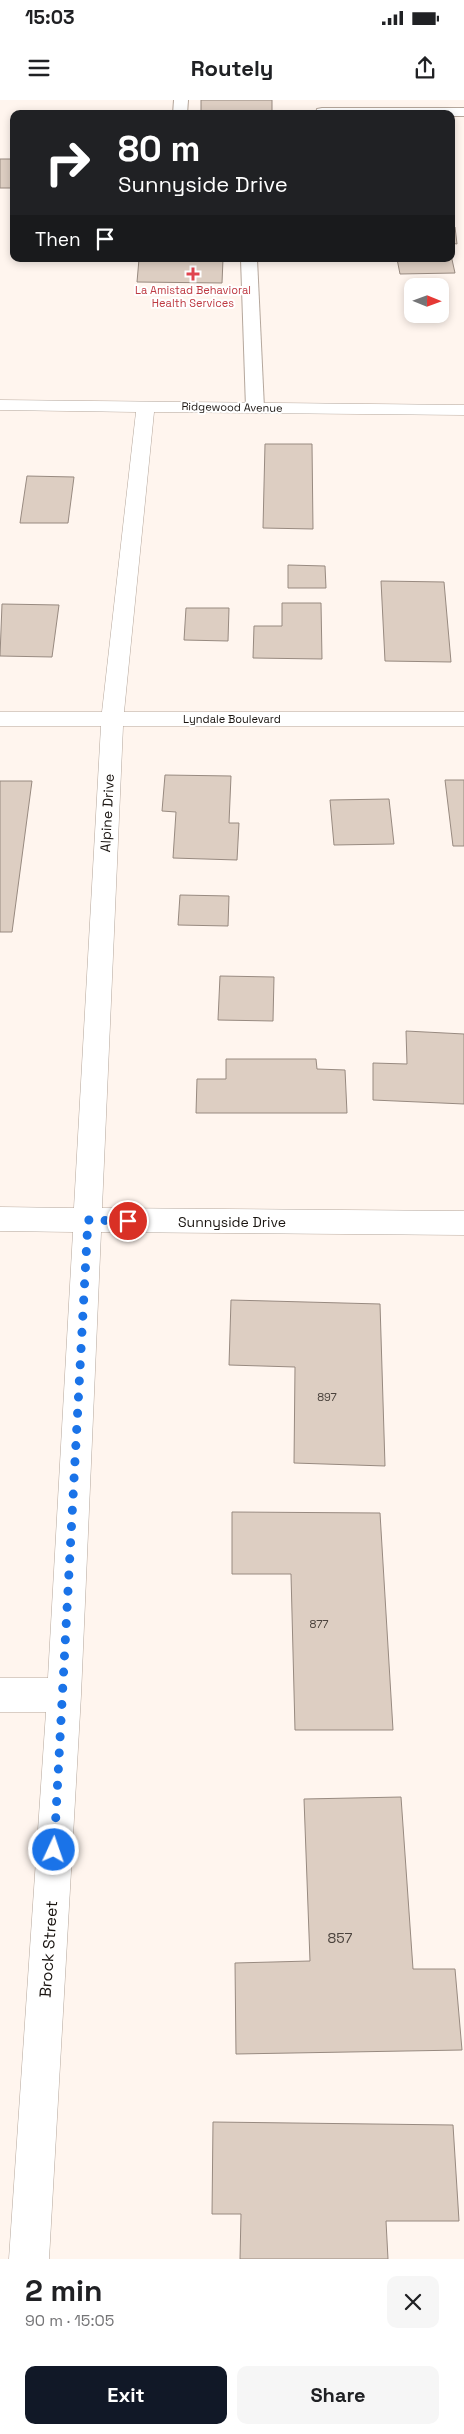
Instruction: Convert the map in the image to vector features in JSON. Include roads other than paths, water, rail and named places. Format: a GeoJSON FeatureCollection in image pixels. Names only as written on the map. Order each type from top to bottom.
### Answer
{"type":"FeatureCollection","features":[{"type":"Feature","properties":{"kind":"street","name":"Ridgewood Avenue"},"geometry":{"type":"LineString","coordinates":[[0,405],[464,410]]}},
{"type":"Feature","properties":{"kind":"street","name":"Alpine Drive"},"geometry":{"type":"LineString","coordinates":[[88,1220],[112,720],[146,406]]}},
{"type":"Feature","properties":{"kind":"street","name":"Lyndale Boulevard"},"geometry":{"type":"LineString","coordinates":[[0,719],[464,718]]}},
{"type":"Feature","properties":{"kind":"street","name":"Sunnyside Drive"},"geometry":{"type":"LineString","coordinates":[[0,1219],[464,1223]]}},
{"type":"Feature","properties":{"kind":"street","name":"Brock Street"},"geometry":{"type":"LineString","coordinates":[[29,2259],[64,1695],[88,1220]]}},
{"type":"Feature","properties":{"kind":"street"},"geometry":{"type":"LineString","coordinates":[[0,1695],[64,1695]]}},
{"type":"Feature","properties":{"kind":"lane"},"geometry":{"type":"LineString","coordinates":[[250,262],[255,408]]}},
{"type":"Feature","properties":{"kind":"place","name":"La Amistad Behavioral Health Services"},"geometry":{"type":"Point","coordinates":[193,274]}}]}
